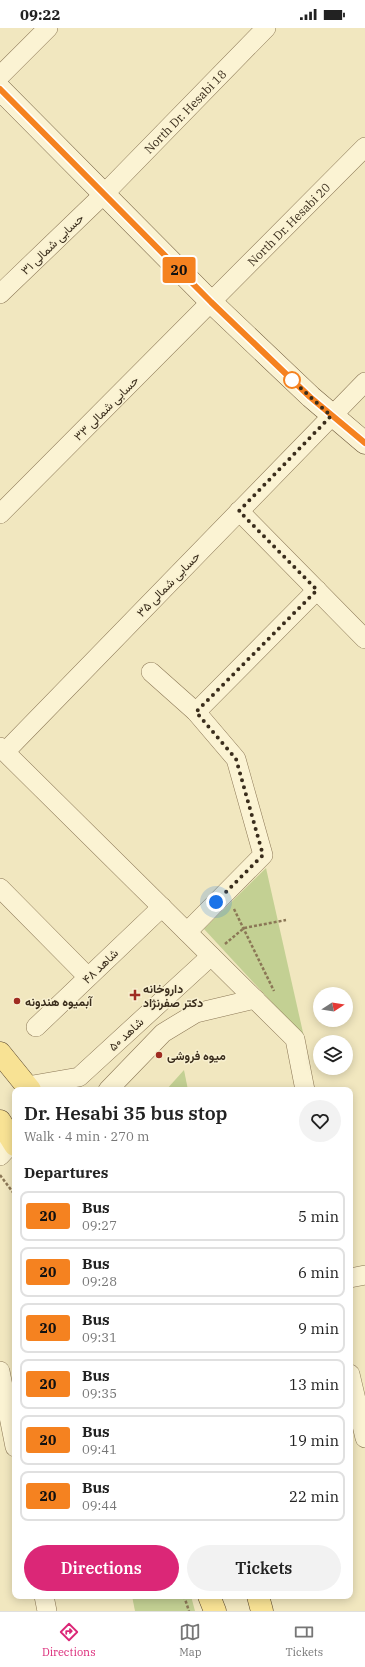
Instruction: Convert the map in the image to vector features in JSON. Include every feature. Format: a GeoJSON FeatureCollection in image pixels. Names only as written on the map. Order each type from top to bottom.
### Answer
{"type":"FeatureCollection","features":[{"type":"Feature","properties":{"kind":"main road"},"geometry":{"type":"LineString","coordinates":[[0,1053],[27,1087]]}},
{"type":"Feature","properties":{"kind":"main road"},"geometry":{"type":"LineString","coordinates":[[0,1121],[9,1147]]}},
{"type":"Feature","properties":{"kind":"main road"},"geometry":{"type":"LineString","coordinates":[[210,1599],[215,1611]]}},
{"type":"Feature","properties":{"kind":"main road"},"geometry":{"type":"LineString","coordinates":[[259,1599],[262,1611]]}},
{"type":"Feature","properties":{"kind":"street"},"geometry":{"type":"LineString","coordinates":[[0,76],[48,28]]}},
{"type":"Feature","properties":{"kind":"street","name":"North Dr. Hesabi 18"},"geometry":{"type":"LineString","coordinates":[[104,194],[266,28]]}},
{"type":"Feature","properties":{"kind":"street"},"geometry":{"type":"LineString","coordinates":[[0,89],[211,302],[331,416],[365,443]]}},
{"type":"Feature","properties":{"kind":"street","name":"North Dr. Hesabi 20"},"geometry":{"type":"LineString","coordinates":[[211,302],[365,147]]}},
{"type":"Feature","properties":{"kind":"street","name":"حسابی شمالی ۳۱"},"geometry":{"type":"LineString","coordinates":[[0,294],[104,194]]}},
{"type":"Feature","properties":{"kind":"street","name":"حسابی شمالی ۳۳"},"geometry":{"type":"LineString","coordinates":[[0,514],[211,302]]}},
{"type":"Feature","properties":{"kind":"street","name":"حسابی شمالی ۳۵"},"geometry":{"type":"LineString","coordinates":[[2,749],[365,382]]}},
{"type":"Feature","properties":{"kind":"street"},"geometry":{"type":"LineString","coordinates":[[239,511],[365,639]]}},
{"type":"Feature","properties":{"kind":"street"},"geometry":{"type":"LineString","coordinates":[[196,712],[317,590]]}},
{"type":"Feature","properties":{"kind":"street"},"geometry":{"type":"LineString","coordinates":[[151,672],[196,712],[236,759],[263,855],[187,932]]}},
{"type":"Feature","properties":{"kind":"street"},"geometry":{"type":"LineString","coordinates":[[2,749],[296,1039],[304,1087]]}},
{"type":"Feature","properties":{"kind":"street"},"geometry":{"type":"LineString","coordinates":[[0,888],[88,977]]}},
{"type":"Feature","properties":{"kind":"street","name":"شاهد ۴۸"},"geometry":{"type":"LineString","coordinates":[[36,1027],[162,907]]}},
{"type":"Feature","properties":{"kind":"street","name":"شاهد ۵۰"},"geometry":{"type":"LineString","coordinates":[[41,1087],[80,1084],[211,956]]}},
{"type":"Feature","properties":{"kind":"street","name":"شاهد ۵۰"},"geometry":{"type":"LineString","coordinates":[[111,1087],[163,1033],[196,1013],[256,999]]}},
{"type":"Feature","properties":{"kind":"street"},"geometry":{"type":"LineString","coordinates":[[353,1277],[365,1275]]}},
{"type":"Feature","properties":{"kind":"street"},"geometry":{"type":"LineString","coordinates":[[0,1371],[12,1432]]}},
{"type":"Feature","properties":{"kind":"street"},"geometry":{"type":"LineString","coordinates":[[353,1387],[365,1438]]}},
{"type":"Feature","properties":{"kind":"street"},"geometry":{"type":"LineString","coordinates":[[45,1599],[47,1611]]}},
{"type":"Feature","properties":{"kind":"path"},"geometry":{"type":"LineString","coordinates":[[226,892],[277,998]]}},
{"type":"Feature","properties":{"kind":"path"},"geometry":{"type":"LineString","coordinates":[[211,956],[244,928],[286,920]]}},
{"type":"Feature","properties":{"kind":"path"},"geometry":{"type":"LineString","coordinates":[[0,1175],[12,1191]]}},
{"type":"Feature","properties":{"kind":"path"},"geometry":{"type":"LineString","coordinates":[[185,1599],[189,1611]]}},
{"type":"Feature","properties":{"kind":"green space"},"geometry":{"type":"Polygon","coordinates":[[[266,868],[304,1037],[204,929],[266,868]]]}},
{"type":"Feature","properties":{"kind":"green space"},"geometry":{"type":"Polygon","coordinates":[[[184,1070],[187,1087],[169,1087],[184,1070]]]}},
{"type":"Feature","properties":{"kind":"green space"},"geometry":{"type":"Polygon","coordinates":[[[133,1599],[192,1599],[195,1611],[135,1611],[133,1599]]]}},
{"type":"Feature","properties":{"kind":"bus line","name":"20"},"geometry":{"type":"LineString","coordinates":[[0,89],[211,302],[310,397],[365,443]]}},
{"type":"Feature","properties":{"kind":"place","name":"داروخانه دکتر صفرنژاد"},"geometry":{"type":"Point","coordinates":[135,995]}},
{"type":"Feature","properties":{"kind":"place","name":"آبمیوه هندونه"},"geometry":{"type":"Point","coordinates":[17,1001]}},
{"type":"Feature","properties":{"kind":"place","name":"میوه فروشی"},"geometry":{"type":"Point","coordinates":[159,1055]}},
{"type":"Feature","properties":{"kind":"route"},"geometry":{"type":"LineString","coordinates":[[216,902],[263,855],[236,759],[196,712],[317,590],[239,511],[331,416],[292,380]]}}]}
